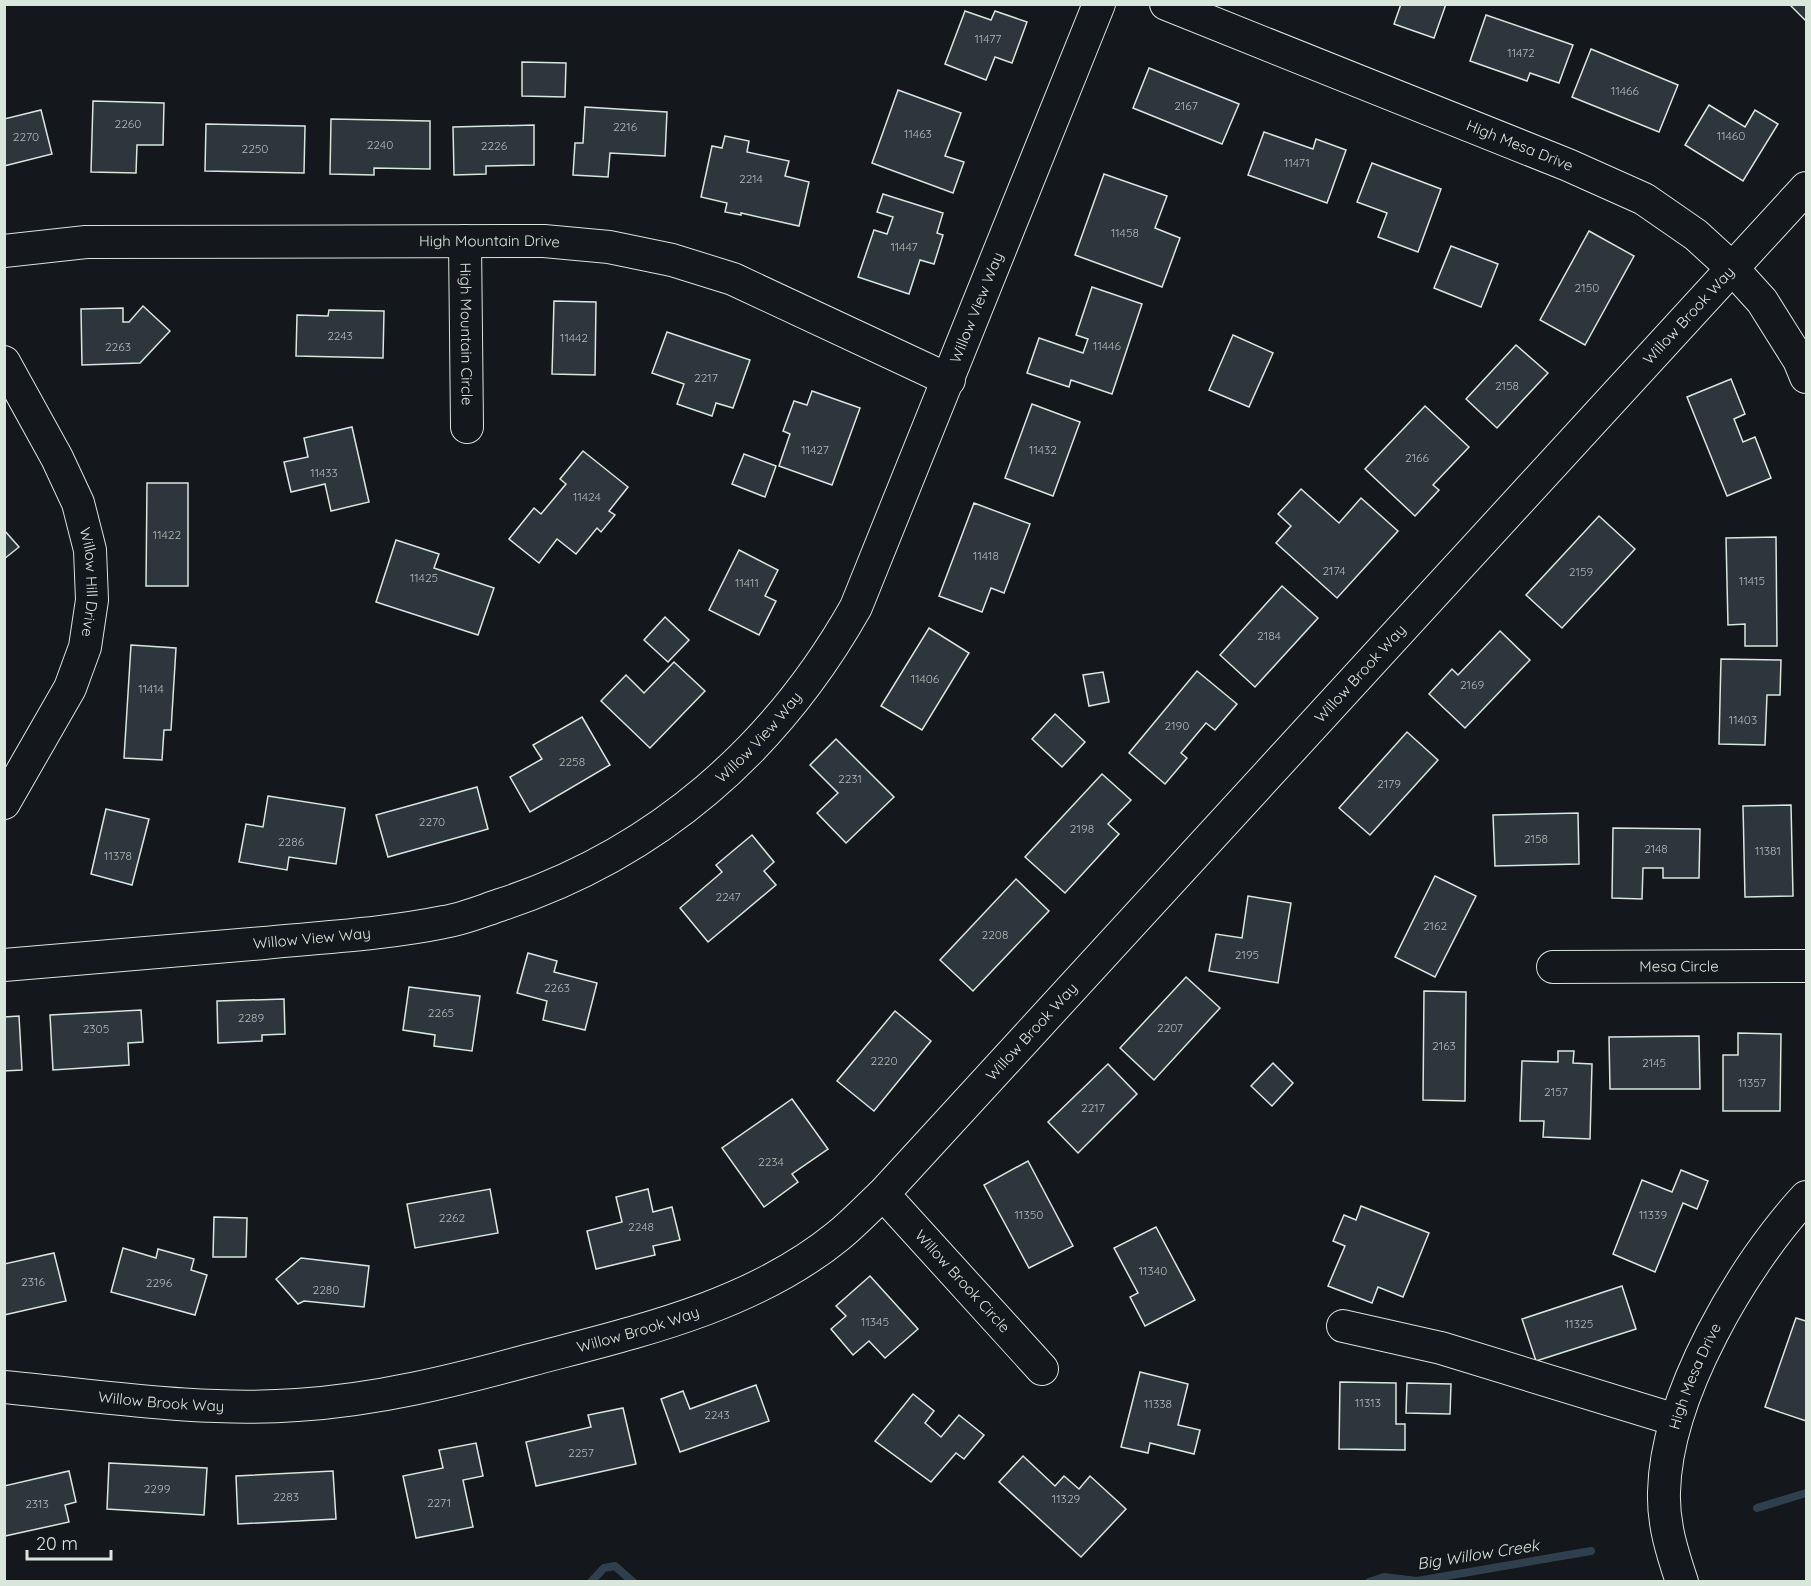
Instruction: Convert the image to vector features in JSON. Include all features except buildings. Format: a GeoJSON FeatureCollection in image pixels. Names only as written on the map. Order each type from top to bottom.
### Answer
{"type":"FeatureCollection","features":[{"type":"Feature","properties":{"kind":"street","name":"Willow View Way"},"geometry":{"type":"LineString","coordinates":[[4,966],[353,935],[446,922],[532,894],[612,858],[683,812],[745,757],[800,694],[830,652],[856,607],[1099,4]]}},
{"type":"Feature","properties":{"kind":"street","name":"High Mesa Drive"},"geometry":{"type":"LineString","coordinates":[[1166,4],[1568,165],[1644,199],[1696,235],[1732,268],[1762,301],[1800,360],[1806,377]]}},
{"type":"Feature","properties":{"kind":"street","name":"Willow Brook Way"},"geometry":{"type":"LineString","coordinates":[[4,1388],[213,1405],[296,1405],[377,1396],[456,1380],[658,1326],[726,1300],[786,1271],[838,1236],[882,1194],[1806,188]]}},
{"type":"Feature","properties":{"kind":"street","name":"High Mountain Drive"},"geometry":{"type":"LineString","coordinates":[[4,251],[86,242],[544,242],[609,247],[672,260],[733,279],[949,380]]}},
{"type":"Feature","properties":{"kind":"street","name":"High Mountain Circle"},"geometry":{"type":"LineString","coordinates":[[465,242],[467,427]]}},
{"type":"Feature","properties":{"kind":"street","name":"Willow Hill Drive"},"geometry":{"type":"LineString","coordinates":[[4,362],[57,458],[78,503],[90,550],[92,600],[85,647],[70,688],[4,802]]}},
{"type":"Feature","properties":{"kind":"street","name":"Mesa Circle"},"geometry":{"type":"LineString","coordinates":[[1553,967],[1806,966]]}},
{"type":"Feature","properties":{"kind":"street","name":"Willow Brook Circle"},"geometry":{"type":"LineString","coordinates":[[882,1194],[1042,1369]]}},
{"type":"Feature","properties":{"kind":"street","name":"High Mesa Drive"},"geometry":{"type":"LineString","coordinates":[[1682,1581],[1667,1537],[1664,1492],[1676,1420],[1691,1382],[1735,1289],[1763,1248],[1806,1197]]}},
{"type":"Feature","properties":{"kind":"street"},"geometry":{"type":"LineString","coordinates":[[1343,1326],[1441,1348],[1676,1420]]}},
{"type":"Feature","properties":{"kind":"waterway","name":"Big Willow Creek"},"geometry":{"type":"LineString","coordinates":[[1757,1508],[1806,1493]]}},
{"type":"Feature","properties":{"kind":"waterway","name":"Big Willow Creek"},"geometry":{"type":"LineString","coordinates":[[1369,1582],[1384,1577],[1417,1581],[1591,1551]]}},
{"type":"Feature","properties":{"kind":"waterway","name":"Big Willow Creek"},"geometry":{"type":"LineString","coordinates":[[591,1582],[604,1568],[615,1566],[633,1582]]}}]}
